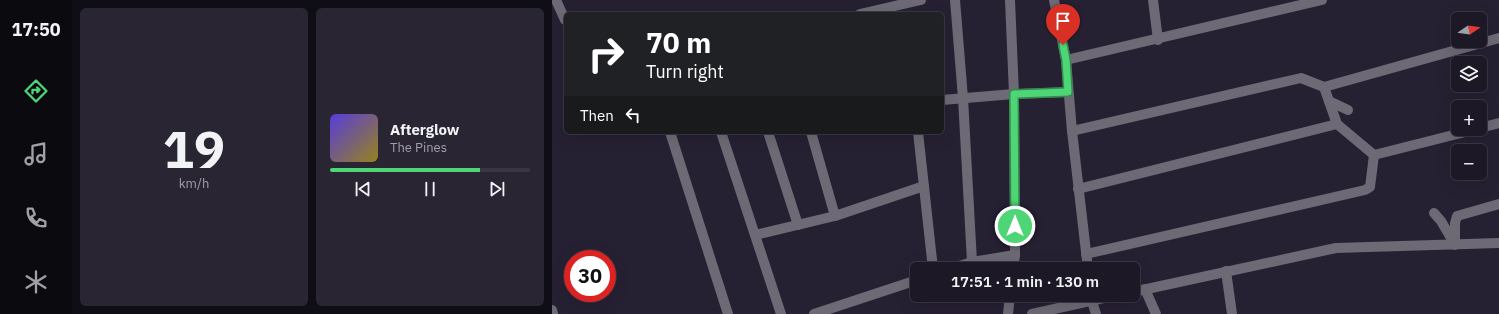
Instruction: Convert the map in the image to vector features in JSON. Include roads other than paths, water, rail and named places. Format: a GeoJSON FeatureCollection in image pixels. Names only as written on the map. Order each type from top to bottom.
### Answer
{"type":"FeatureCollection","features":[{"type":"Feature","properties":{"kind":"street"},"geometry":{"type":"LineString","coordinates":[[556,0],[564,18]]}},
{"type":"Feature","properties":{"kind":"street"},"geometry":{"type":"LineString","coordinates":[[876,12],[900,9],[921,0]]}},
{"type":"Feature","properties":{"kind":"street"},"geometry":{"type":"LineString","coordinates":[[955,0],[963,98],[972,262],[1015,255]]}},
{"type":"Feature","properties":{"kind":"street"},"geometry":{"type":"LineString","coordinates":[[1010,0],[1014,94],[1014,262]]}},
{"type":"Feature","properties":{"kind":"street"},"geometry":{"type":"LineString","coordinates":[[1054,0],[1066,60],[1078,189],[1087,262]]}},
{"type":"Feature","properties":{"kind":"street"},"geometry":{"type":"LineString","coordinates":[[1153,0],[1158,40]]}},
{"type":"Feature","properties":{"kind":"street"},"geometry":{"type":"LineString","coordinates":[[1066,60],[1158,40],[1322,0]]}},
{"type":"Feature","properties":{"kind":"street"},"geometry":{"type":"LineString","coordinates":[[1072,131],[1301,78],[1324,88],[1499,38]]}},
{"type":"Feature","properties":{"kind":"street"},"geometry":{"type":"LineString","coordinates":[[1324,88],[1337,124],[1374,155]]}},
{"type":"Feature","properties":{"kind":"street"},"geometry":{"type":"LineString","coordinates":[[944,100],[1014,94],[1068,92]]}},
{"type":"Feature","properties":{"kind":"street"},"geometry":{"type":"LineString","coordinates":[[1329,101],[1348,110]]}},
{"type":"Feature","properties":{"kind":"street"},"geometry":{"type":"LineString","coordinates":[[1487,126],[1499,123]]}},
{"type":"Feature","properties":{"kind":"street"},"geometry":{"type":"LineString","coordinates":[[1078,189],[1337,124]]}},
{"type":"Feature","properties":{"kind":"street"},"geometry":{"type":"LineString","coordinates":[[671,134],[728,314]]}},
{"type":"Feature","properties":{"kind":"street"},"geometry":{"type":"LineString","coordinates":[[722,134],[780,314]]}},
{"type":"Feature","properties":{"kind":"street"},"geometry":{"type":"LineString","coordinates":[[769,134],[798,225]]}},
{"type":"Feature","properties":{"kind":"street"},"geometry":{"type":"LineString","coordinates":[[812,134],[835,216]]}},
{"type":"Feature","properties":{"kind":"street"},"geometry":{"type":"LineString","coordinates":[[918,134],[931,262]]}},
{"type":"Feature","properties":{"kind":"street"},"geometry":{"type":"LineString","coordinates":[[1374,155],[1451,136]]}},
{"type":"Feature","properties":{"kind":"street"},"geometry":{"type":"LineString","coordinates":[[1086,254],[1364,190],[1370,187],[1372,181],[1374,155]]}},
{"type":"Feature","properties":{"kind":"street"},"geometry":{"type":"LineString","coordinates":[[755,235],[835,216],[924,186]]}},
{"type":"Feature","properties":{"kind":"street"},"geometry":{"type":"LineString","coordinates":[[1455,245],[1454,223],[1457,216],[1499,204]]}},
{"type":"Feature","properties":{"kind":"street"},"geometry":{"type":"LineString","coordinates":[[1434,213],[1441,221],[1455,245]]}},
{"type":"Feature","properties":{"kind":"street"},"geometry":{"type":"LineString","coordinates":[[1140,290],[1336,248],[1499,243]]}},
{"type":"Feature","properties":{"kind":"street"},"geometry":{"type":"LineString","coordinates":[[1226,271],[1232,314]]}},
{"type":"Feature","properties":{"kind":"street"},"geometry":{"type":"LineString","coordinates":[[814,314],[910,282]]}},
{"type":"Feature","properties":{"kind":"street"},"geometry":{"type":"LineString","coordinates":[[1145,289],[1156,314]]}},
{"type":"Feature","properties":{"kind":"street"},"geometry":{"type":"LineString","coordinates":[[1008,314],[1009,302]]}},
{"type":"Feature","properties":{"kind":"street"},"geometry":{"type":"LineString","coordinates":[[1032,314],[1072,310],[1085,302]]}},
{"type":"Feature","properties":{"kind":"street"},"geometry":{"type":"LineString","coordinates":[[1092,302],[1096,314]]}},
{"type":"Feature","properties":{"kind":"street"},"geometry":{"type":"LineString","coordinates":[[552,310],[554,314]]}}]}
